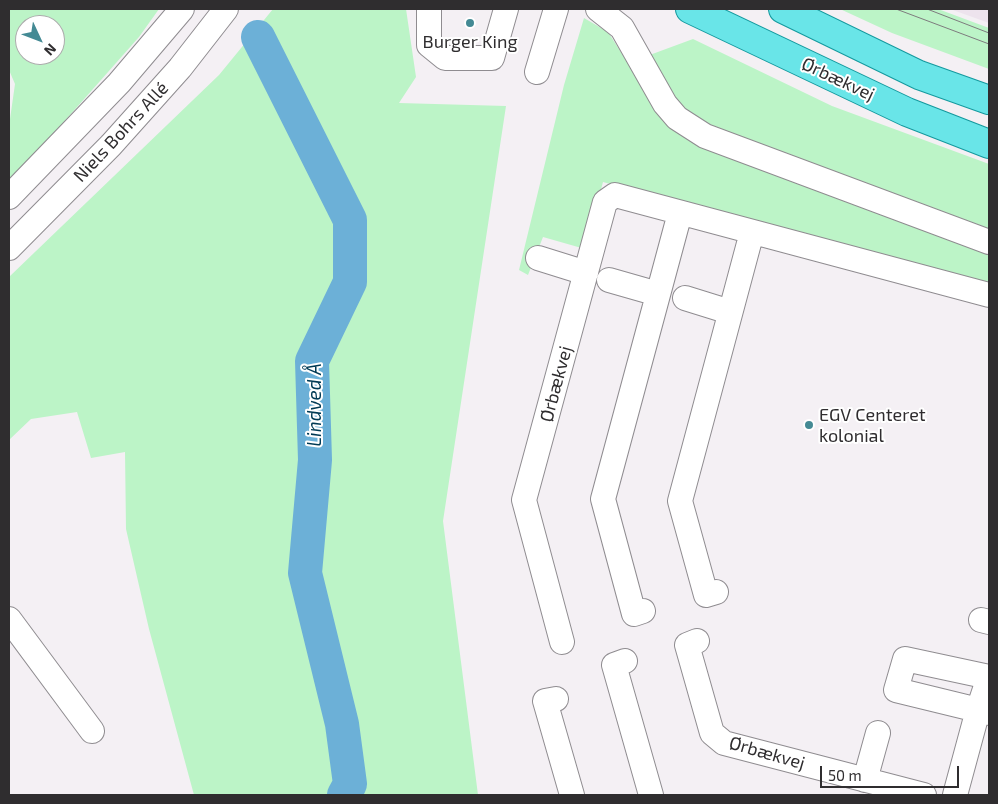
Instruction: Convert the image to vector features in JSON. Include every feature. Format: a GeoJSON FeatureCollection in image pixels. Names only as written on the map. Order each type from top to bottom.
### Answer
{"type":"FeatureCollection","features":[{"type":"Feature","properties":{"kind":"main road","name":"Ørbækvej"},"geometry":{"type":"LineString","coordinates":[[690,9],[907,112],[989,144]]}},
{"type":"Feature","properties":{"kind":"main road"},"geometry":{"type":"LineString","coordinates":[[783,9],[919,75],[989,100]]}},
{"type":"Feature","properties":{"kind":"main road"},"geometry":{"type":"LineString","coordinates":[[907,112],[950,114],[989,125]]}},
{"type":"Feature","properties":{"kind":"street","name":"Niels Bohrs Allé"},"geometry":{"type":"LineString","coordinates":[[9,197],[119,82],[182,9]]}},
{"type":"Feature","properties":{"kind":"street","name":"Niels Bohrs Allé"},"geometry":{"type":"LineString","coordinates":[[9,248],[111,145],[180,68],[226,9]]}},
{"type":"Feature","properties":{"kind":"street"},"geometry":{"type":"LineString","coordinates":[[429,9],[429,45],[445,58],[492,58],[506,9]]}},
{"type":"Feature","properties":{"kind":"street"},"geometry":{"type":"LineString","coordinates":[[537,72],[556,9]]}},
{"type":"Feature","properties":{"kind":"street"},"geometry":{"type":"LineString","coordinates":[[598,9],[622,28],[665,104],[677,118],[705,136],[989,242]]}},
{"type":"Feature","properties":{"kind":"street","name":"Ørbækvej"},"geometry":{"type":"LineString","coordinates":[[562,642],[524,500],[605,202],[615,195],[989,295]]}},
{"type":"Feature","properties":{"kind":"street"},"geometry":{"type":"LineString","coordinates":[[643,611],[634,614],[603,499],[680,213]]}},
{"type":"Feature","properties":{"kind":"street"},"geometry":{"type":"LineString","coordinates":[[716,592],[706,595],[680,501],[752,232]]}},
{"type":"Feature","properties":{"kind":"street"},"geometry":{"type":"LineString","coordinates":[[538,258],[586,273]]}},
{"type":"Feature","properties":{"kind":"street"},"geometry":{"type":"LineString","coordinates":[[609,280],[658,294]]}},
{"type":"Feature","properties":{"kind":"street"},"geometry":{"type":"LineString","coordinates":[[685,298],[730,312]]}},
{"type":"Feature","properties":{"kind":"street"},"geometry":{"type":"LineString","coordinates":[[10,624],[78,696],[92,731]]}},
{"type":"Feature","properties":{"kind":"street","name":"Ørbækvej"},"geometry":{"type":"LineString","coordinates":[[697,641],[686,645],[712,733],[724,743],[924,795]]}},
{"type":"Feature","properties":{"kind":"street"},"geometry":{"type":"LineString","coordinates":[[955,795],[984,711],[989,678],[905,659],[896,690],[984,711]]}},
{"type":"Feature","properties":{"kind":"street"},"geometry":{"type":"LineString","coordinates":[[625,661],[614,666],[651,795]]}},
{"type":"Feature","properties":{"kind":"street"},"geometry":{"type":"LineString","coordinates":[[556,698],[546,701],[572,795]]}},
{"type":"Feature","properties":{"kind":"street"},"geometry":{"type":"LineString","coordinates":[[865,780],[878,734]]}},
{"type":"Feature","properties":{"kind":"shaded area"},"geometry":{"type":"Polygon","coordinates":[[[950,9],[989,9],[989,23],[950,9]]]}},
{"type":"Feature","properties":{"kind":"green space"},"geometry":{"type":"Polygon","coordinates":[[[9,9],[159,9],[139,37],[39,150],[9,179],[9,126],[15,84],[9,70],[9,9]]]}},
{"type":"Feature","properties":{"kind":"green space"},"geometry":{"type":"Polygon","coordinates":[[[273,9],[406,9],[416,77],[399,103],[506,106],[443,521],[478,795],[194,795],[149,629],[126,529],[125,452],[91,458],[77,412],[31,419],[9,440],[9,277],[219,75],[273,9]]]}},
{"type":"Feature","properties":{"kind":"green space"},"geometry":{"type":"Polygon","coordinates":[[[840,9],[938,9],[989,28],[989,69],[892,33],[840,9]]]}},
{"type":"Feature","properties":{"kind":"green space"},"geometry":{"type":"Polygon","coordinates":[[[584,18],[608,32],[628,63],[693,39],[832,106],[989,164],[989,288],[603,182],[585,249],[543,237],[528,275],[519,270],[564,85],[584,18]]]}},
{"type":"Feature","properties":{"kind":"waterway","name":"Lindved Å"},"geometry":{"type":"LineString","coordinates":[[258,37],[350,220],[350,282],[312,361],[315,460],[305,573],[342,724],[350,784],[344,795]]}},
{"type":"Feature","properties":{"kind":"tram line"},"geometry":{"type":"LineString","coordinates":[[896,9],[989,44]]}},
{"type":"Feature","properties":{"kind":"tram line"},"geometry":{"type":"LineString","coordinates":[[927,9],[989,33]]}},
{"type":"Feature","properties":{"kind":"place","name":"Burger King"},"geometry":{"type":"Point","coordinates":[470,23]}},
{"type":"Feature","properties":{"kind":"place","name":"EGV Centeret kolonial"},"geometry":{"type":"Point","coordinates":[809,425]}}]}
